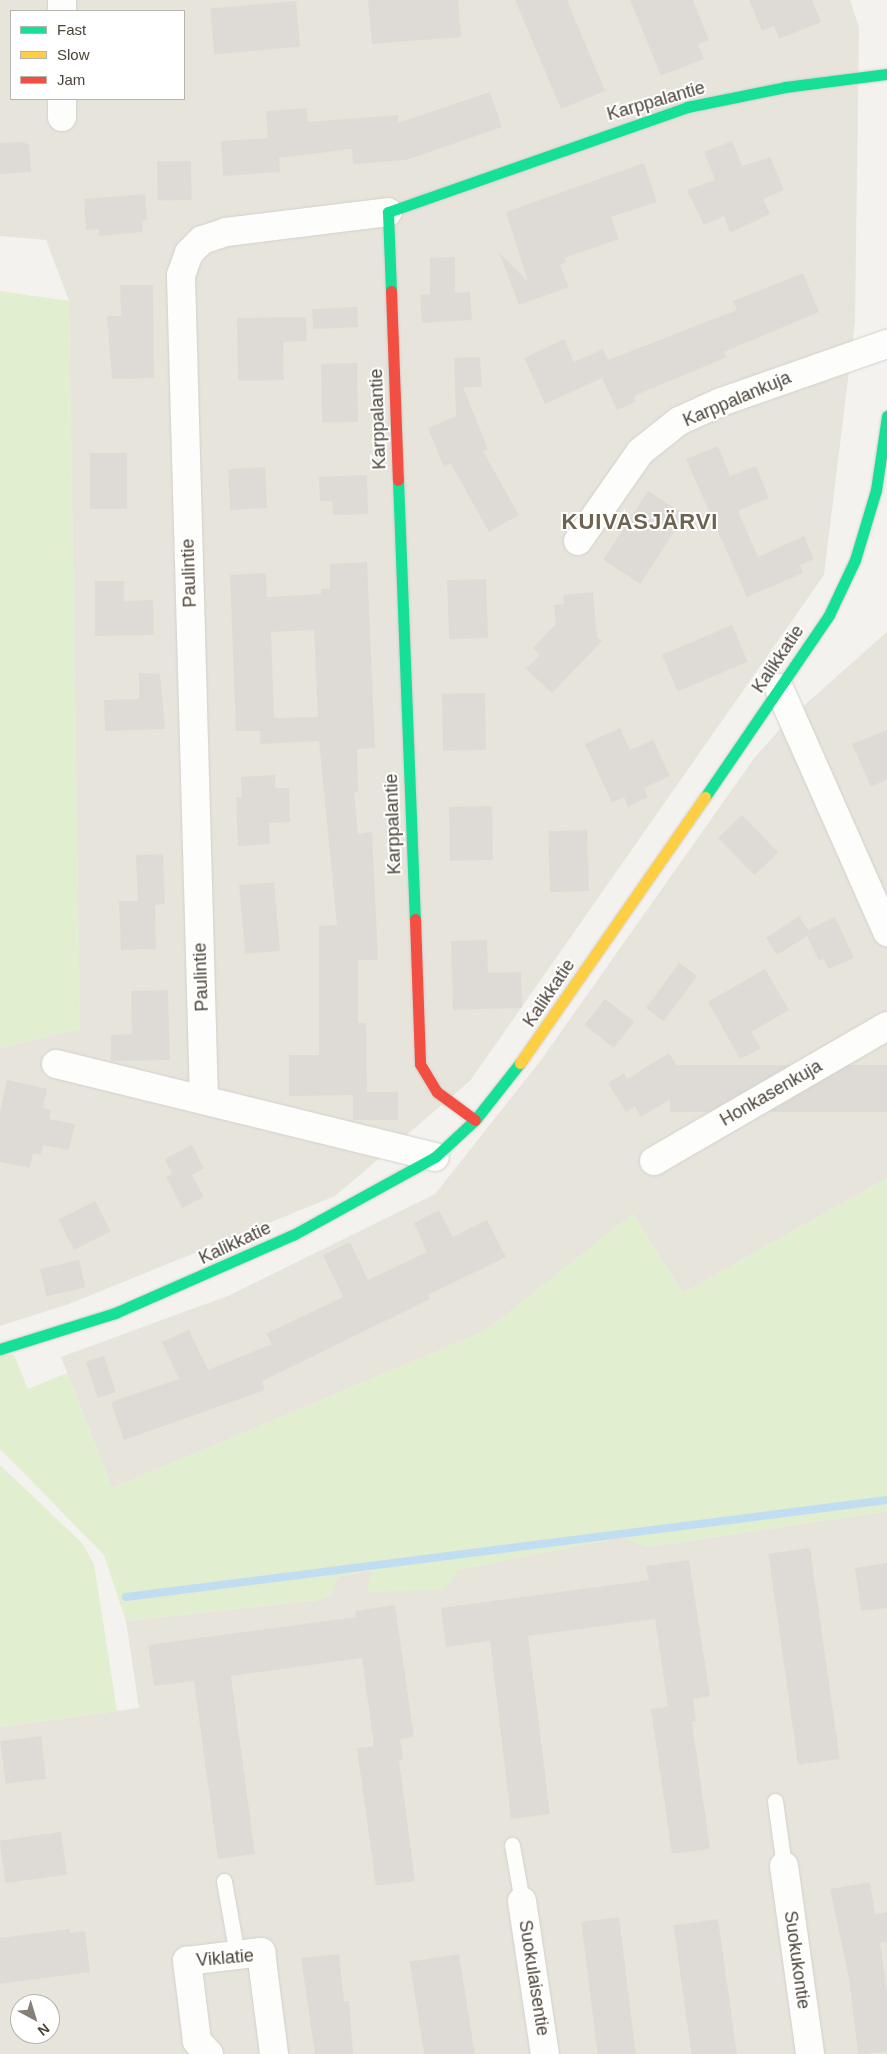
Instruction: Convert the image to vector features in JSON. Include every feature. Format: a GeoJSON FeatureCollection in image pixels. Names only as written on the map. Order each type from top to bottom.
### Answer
{"type":"FeatureCollection","features":[{"type":"Feature","properties":{"kind":"street","name":"Karppalantie"},"geometry":{"type":"LineString","coordinates":[[475,1120],[437,1092],[420,1064],[388,212],[687,107],[785,87],[887,74]]}},
{"type":"Feature","properties":{"kind":"street","name":"Paulintie"},"geometry":{"type":"LineString","coordinates":[[204,1100],[181,274],[189,253],[202,240],[226,232],[388,212]]}},
{"type":"Feature","properties":{"kind":"street","name":"Karppalankuja"},"geometry":{"type":"LineString","coordinates":[[578,542],[640,452],[679,421],[730,398],[887,344]]}},
{"type":"Feature","properties":{"kind":"street","name":"Kalikkatie"},"geometry":{"type":"LineString","coordinates":[[0,1349],[115,1313],[230,1266],[435,1157],[475,1120],[540,1038],[829,615],[855,560],[876,490],[887,416]]}},
{"type":"Feature","properties":{"kind":"street"},"geometry":{"type":"LineString","coordinates":[[779,688],[887,932]]}},
{"type":"Feature","properties":{"kind":"street","name":"Honkasenkuja"},"geometry":{"type":"LineString","coordinates":[[654,1161],[887,1026]]}},
{"type":"Feature","properties":{"kind":"street"},"geometry":{"type":"LineString","coordinates":[[56,1064],[435,1157]]}},
{"type":"Feature","properties":{"kind":"street","name":"Suokukontie"},"geometry":{"type":"LineString","coordinates":[[784,1866],[810,2054]]}},
{"type":"Feature","properties":{"kind":"street","name":"Suokulaisentie"},"geometry":{"type":"LineString","coordinates":[[522,1901],[545,2054]]}},
{"type":"Feature","properties":{"kind":"street","name":"Viklatie"},"geometry":{"type":"LineString","coordinates":[[209,2054],[197,2040],[187,1961],[261,1952],[274,2054]]}},
{"type":"Feature","properties":{"kind":"lane"},"geometry":{"type":"LineString","coordinates":[[775,1801],[784,1866]]}},
{"type":"Feature","properties":{"kind":"lane"},"geometry":{"type":"LineString","coordinates":[[512,1845],[522,1901]]}},
{"type":"Feature","properties":{"kind":"lane"},"geometry":{"type":"LineString","coordinates":[[224,1881],[237,1955]]}},
{"type":"Feature","properties":{"kind":"shaded area"},"geometry":{"type":"Polygon","coordinates":[[[0,0],[850,0],[859,27],[855,322],[824,575],[470,1081],[335,1196],[69,1304],[0,1326],[0,1048],[80,1029],[69,301],[46,240],[0,236],[0,0]]]}},
{"type":"Feature","properties":{"kind":"shaded area"},"geometry":{"type":"Polygon","coordinates":[[[887,632],[887,1178],[683,1293],[633,1214],[485,1331],[112,1488],[61,1357],[230,1295],[435,1194],[541,1060],[755,757],[791,717],[887,632]]]}},
{"type":"Feature","properties":{"kind":"shaded area"},"geometry":{"type":"Polygon","coordinates":[[[887,1511],[887,2054],[0,2054],[0,1727],[139,1708],[126,1621],[318,1600],[331,1595],[337,1577],[372,1570],[367,1592],[450,1583],[456,1570],[624,1537],[648,1547],[887,1511]]]}},
{"type":"Feature","properties":{"kind":"green space"},"geometry":{"type":"Polygon","coordinates":[[[0,291],[69,301],[80,1029],[0,1048],[0,291]]]}},
{"type":"Feature","properties":{"kind":"green space"},"geometry":{"type":"Polygon","coordinates":[[[887,1178],[887,1511],[648,1547],[624,1537],[457,1570],[450,1583],[440,1590],[367,1592],[371,1570],[338,1577],[331,1595],[318,1600],[126,1621],[104,1555],[0,1449],[0,1354],[14,1355],[28,1389],[67,1373],[112,1488],[485,1331],[633,1214],[683,1293],[887,1178]]]}},
{"type":"Feature","properties":{"kind":"green space"},"geometry":{"type":"Polygon","coordinates":[[[0,1465],[82,1543],[94,1564],[117,1711],[0,1727],[0,1465]]]}},
{"type":"Feature","properties":{"kind":"building"},"geometry":{"type":"Polygon","coordinates":[[[368,0],[458,0],[461,37],[372,44],[368,0]]]}},
{"type":"Feature","properties":{"kind":"building"},"geometry":{"type":"Polygon","coordinates":[[[515,0],[567,0],[605,91],[561,109],[515,0]]]}},
{"type":"Feature","properties":{"kind":"building"},"geometry":{"type":"Polygon","coordinates":[[[630,0],[693,0],[709,40],[698,44],[704,59],[661,76],[630,0]]]}},
{"type":"Feature","properties":{"kind":"building"},"geometry":{"type":"Polygon","coordinates":[[[749,0],[812,0],[821,22],[779,39],[774,26],[762,31],[749,0]]]}},
{"type":"Feature","properties":{"kind":"building"},"geometry":{"type":"Polygon","coordinates":[[[296,1],[300,47],[214,54],[210,8],[296,1]]]}},
{"type":"Feature","properties":{"kind":"building"},"geometry":{"type":"Polygon","coordinates":[[[490,92],[502,127],[406,160],[353,164],[352,149],[279,158],[280,172],[223,176],[221,141],[268,138],[266,111],[307,108],[308,122],[398,115],[398,123],[490,92]]]}},
{"type":"Feature","properties":{"kind":"building"},"geometry":{"type":"Polygon","coordinates":[[[732,141],[742,166],[770,157],[784,190],[763,199],[770,214],[730,233],[724,216],[704,225],[687,190],[715,180],[704,152],[732,141]]]}},
{"type":"Feature","properties":{"kind":"building"},"geometry":{"type":"Polygon","coordinates":[[[23,142],[29,145],[31,172],[0,174],[0,143],[23,142]]]}},
{"type":"Feature","properties":{"kind":"building"},"geometry":{"type":"Polygon","coordinates":[[[191,161],[192,200],[158,201],[157,162],[191,161]]]}},
{"type":"Feature","properties":{"kind":"building"},"geometry":{"type":"Polygon","coordinates":[[[644,163],[657,202],[611,217],[619,239],[564,258],[566,262],[560,265],[569,287],[519,305],[499,252],[528,282],[506,212],[644,163]]]}},
{"type":"Feature","properties":{"kind":"building"},"geometry":{"type":"Polygon","coordinates":[[[145,194],[147,220],[142,221],[143,232],[99,236],[99,229],[86,230],[84,199],[145,194]]]}},
{"type":"Feature","properties":{"kind":"building"},"geometry":{"type":"Polygon","coordinates":[[[455,257],[455,293],[470,292],[472,320],[422,323],[420,295],[430,294],[430,258],[455,257]]]}},
{"type":"Feature","properties":{"kind":"building"},"geometry":{"type":"Polygon","coordinates":[[[803,273],[819,312],[724,352],[727,357],[634,396],[636,402],[617,410],[602,378],[545,404],[524,358],[564,339],[574,362],[603,349],[608,360],[737,310],[733,301],[803,273]]]}},
{"type":"Feature","properties":{"kind":"building"},"geometry":{"type":"Polygon","coordinates":[[[120,285],[153,285],[154,378],[112,379],[107,316],[121,316],[120,285]]]}},
{"type":"Feature","properties":{"kind":"building"},"geometry":{"type":"Polygon","coordinates":[[[357,307],[358,327],[313,329],[312,309],[357,307]]]}},
{"type":"Feature","properties":{"kind":"building"},"geometry":{"type":"Polygon","coordinates":[[[306,317],[307,341],[283,342],[284,380],[238,381],[237,318],[306,317]]]}},
{"type":"Feature","properties":{"kind":"building"},"geometry":{"type":"Polygon","coordinates":[[[480,357],[482,387],[463,387],[488,449],[483,451],[519,515],[489,532],[451,464],[444,467],[428,428],[456,416],[454,358],[480,357]]]}},
{"type":"Feature","properties":{"kind":"building"},"geometry":{"type":"Polygon","coordinates":[[[357,363],[358,422],[322,423],[321,364],[357,363]]]}},
{"type":"Feature","properties":{"kind":"building"},"geometry":{"type":"Polygon","coordinates":[[[718,446],[730,476],[756,466],[769,498],[738,511],[758,557],[804,536],[814,559],[800,565],[803,573],[747,597],[686,459],[718,446]]]}},
{"type":"Feature","properties":{"kind":"building"},"geometry":{"type":"Polygon","coordinates":[[[90,453],[127,453],[127,509],[90,509],[90,453]]]}},
{"type":"Feature","properties":{"kind":"building"},"geometry":{"type":"Polygon","coordinates":[[[265,467],[267,508],[230,510],[228,469],[265,467]]]}},
{"type":"Feature","properties":{"kind":"building"},"geometry":{"type":"Polygon","coordinates":[[[367,475],[368,514],[333,515],[332,501],[320,501],[319,477],[367,475]]]}},
{"type":"Feature","properties":{"kind":"building"},"geometry":{"type":"Polygon","coordinates":[[[648,491],[685,515],[640,584],[603,560],[648,491]]]}},
{"type":"Feature","properties":{"kind":"building"},"geometry":{"type":"Polygon","coordinates":[[[367,562],[375,748],[357,749],[358,792],[354,792],[358,834],[372,832],[378,960],[358,960],[358,1023],[366,1023],[367,1092],[398,1092],[398,1120],[353,1120],[353,1095],[289,1096],[289,1055],[319,1055],[319,926],[337,925],[319,741],[260,744],[260,731],[236,731],[230,575],[266,573],[267,597],[321,594],[321,589],[330,589],[330,564],[367,562]],[[314,630],[271,632],[274,718],[318,717],[314,630]]]}},
{"type":"Feature","properties":{"kind":"building"},"geometry":{"type":"Polygon","coordinates":[[[486,579],[488,638],[449,639],[447,580],[486,579]]]}},
{"type":"Feature","properties":{"kind":"building"},"geometry":{"type":"Polygon","coordinates":[[[95,581],[124,581],[124,601],[153,600],[154,635],[95,636],[95,581]]]}},
{"type":"Feature","properties":{"kind":"building"},"geometry":{"type":"Polygon","coordinates":[[[593,592],[597,637],[602,641],[552,693],[526,669],[540,655],[533,648],[556,624],[554,605],[564,604],[563,595],[593,592]]]}},
{"type":"Feature","properties":{"kind":"building"},"geometry":{"type":"Polygon","coordinates":[[[732,625],[748,662],[678,692],[662,655],[732,625]]]}},
{"type":"Feature","properties":{"kind":"building"},"geometry":{"type":"Polygon","coordinates":[[[139,673],[160,674],[165,729],[105,731],[104,700],[139,699],[139,673]]]}},
{"type":"Feature","properties":{"kind":"building"},"geometry":{"type":"Polygon","coordinates":[[[485,693],[486,750],[443,751],[442,694],[485,693]]]}},
{"type":"Feature","properties":{"kind":"building"},"geometry":{"type":"Polygon","coordinates":[[[620,728],[630,750],[653,740],[670,776],[644,788],[648,797],[628,807],[624,797],[612,803],[585,744],[620,728]]]}},
{"type":"Feature","properties":{"kind":"building"},"geometry":{"type":"Polygon","coordinates":[[[887,730],[887,779],[871,787],[852,744],[887,730]]]}},
{"type":"Feature","properties":{"kind":"building"},"geometry":{"type":"Polygon","coordinates":[[[275,775],[275,788],[289,788],[290,822],[269,823],[270,844],[238,846],[236,797],[242,797],[241,777],[275,775]]]}},
{"type":"Feature","properties":{"kind":"building"},"geometry":{"type":"Polygon","coordinates":[[[492,806],[493,860],[450,861],[449,807],[492,806]]]}},
{"type":"Feature","properties":{"kind":"building"},"geometry":{"type":"Polygon","coordinates":[[[742,815],[778,852],[754,875],[718,838],[742,815]]]}},
{"type":"Feature","properties":{"kind":"building"},"geometry":{"type":"Polygon","coordinates":[[[587,830],[589,891],[550,892],[548,831],[587,830]]]}},
{"type":"Feature","properties":{"kind":"building"},"geometry":{"type":"Polygon","coordinates":[[[163,854],[165,904],[155,905],[156,949],[121,950],[119,901],[138,901],[136,855],[163,854]]]}},
{"type":"Feature","properties":{"kind":"building"},"geometry":{"type":"Polygon","coordinates":[[[274,882],[280,951],[245,954],[239,885],[274,882]]]}},
{"type":"Feature","properties":{"kind":"building"},"geometry":{"type":"Polygon","coordinates":[[[799,916],[808,930],[835,917],[854,958],[829,969],[823,959],[819,961],[807,936],[777,955],[766,938],[799,916]]]}},
{"type":"Feature","properties":{"kind":"building"},"geometry":{"type":"Polygon","coordinates":[[[487,940],[488,973],[521,972],[522,1008],[453,1010],[451,941],[487,940]]]}},
{"type":"Feature","properties":{"kind":"building"},"geometry":{"type":"Polygon","coordinates":[[[679,963],[697,976],[664,1021],[646,1008],[679,963]]]}},
{"type":"Feature","properties":{"kind":"building"},"geometry":{"type":"Polygon","coordinates":[[[765,969],[789,1010],[751,1032],[761,1048],[740,1059],[708,1002],[765,969]]]}},
{"type":"Feature","properties":{"kind":"building"},"geometry":{"type":"Polygon","coordinates":[[[168,990],[170,1060],[111,1061],[111,1035],[132,1034],[131,991],[168,990]]]}},
{"type":"Feature","properties":{"kind":"building"},"geometry":{"type":"Polygon","coordinates":[[[605,999],[634,1022],[614,1048],[585,1025],[605,999]]]}},
{"type":"Feature","properties":{"kind":"building"},"geometry":{"type":"Polygon","coordinates":[[[669,1053],[690,1087],[641,1117],[635,1106],[626,1112],[608,1083],[624,1073],[627,1079],[669,1053]]]}},
{"type":"Feature","properties":{"kind":"building"},"geometry":{"type":"Polygon","coordinates":[[[670,1065],[887,1065],[887,1112],[670,1112],[670,1065]]]}},
{"type":"Feature","properties":{"kind":"building"},"geometry":{"type":"Polygon","coordinates":[[[7,1080],[47,1089],[43,1108],[51,1110],[49,1119],[75,1124],[69,1150],[43,1145],[41,1155],[33,1153],[30,1168],[0,1162],[0,1112],[7,1080]]]}},
{"type":"Feature","properties":{"kind":"building"},"geometry":{"type":"Polygon","coordinates":[[[192,1145],[204,1168],[192,1175],[204,1197],[182,1208],[166,1177],[172,1174],[165,1159],[192,1145]]]}},
{"type":"Feature","properties":{"kind":"building"},"geometry":{"type":"Polygon","coordinates":[[[95,1201],[110,1231],[74,1250],[58,1220],[95,1201]]]}},
{"type":"Feature","properties":{"kind":"building"},"geometry":{"type":"Polygon","coordinates":[[[439,1210],[453,1237],[487,1220],[506,1257],[428,1295],[430,1299],[262,1381],[265,1390],[124,1440],[111,1402],[179,1379],[162,1342],[189,1330],[208,1370],[272,1344],[266,1334],[343,1297],[323,1255],[350,1242],[368,1280],[427,1252],[414,1223],[439,1210]]]}},
{"type":"Feature","properties":{"kind":"building"},"geometry":{"type":"Polygon","coordinates":[[[79,1260],[85,1287],[46,1296],[40,1269],[79,1260]]]}},
{"type":"Feature","properties":{"kind":"building"},"geometry":{"type":"Polygon","coordinates":[[[104,1356],[116,1392],[98,1398],[86,1362],[104,1356]]]}},
{"type":"Feature","properties":{"kind":"building"},"geometry":{"type":"Polygon","coordinates":[[[810,1548],[840,1759],[798,1765],[768,1554],[810,1548]]]}},
{"type":"Feature","properties":{"kind":"building"},"geometry":{"type":"Polygon","coordinates":[[[689,1560],[710,1696],[693,1699],[696,1721],[692,1722],[710,1849],[672,1854],[651,1709],[668,1707],[655,1619],[528,1636],[550,1814],[511,1819],[490,1641],[446,1647],[441,1608],[649,1580],[646,1566],[689,1560]]]}},
{"type":"Feature","properties":{"kind":"building"},"geometry":{"type":"Polygon","coordinates":[[[887,1563],[887,1608],[861,1611],[855,1568],[887,1563]]]}},
{"type":"Feature","properties":{"kind":"building"},"geometry":{"type":"Polygon","coordinates":[[[395,1605],[414,1737],[400,1739],[403,1759],[399,1760],[415,1881],[376,1886],[357,1748],[374,1746],[362,1658],[231,1676],[255,1854],[218,1859],[194,1681],[154,1686],[148,1645],[356,1617],[355,1611],[395,1605]]]}},
{"type":"Feature","properties":{"kind":"building"},"geometry":{"type":"Polygon","coordinates":[[[41,1736],[46,1779],[6,1784],[0,1741],[41,1736]]]}},
{"type":"Feature","properties":{"kind":"building"},"geometry":{"type":"Polygon","coordinates":[[[61,1832],[67,1875],[6,1883],[0,1841],[61,1832]]]}},
{"type":"Feature","properties":{"kind":"building"},"geometry":{"type":"Polygon","coordinates":[[[870,1882],[875,1914],[887,1912],[887,1942],[880,1943],[887,1991],[887,2052],[858,2054],[849,1978],[830,1889],[870,1882]]]}},
{"type":"Feature","properties":{"kind":"building"},"geometry":{"type":"Polygon","coordinates":[[[619,1917],[636,2054],[598,2054],[581,1922],[619,1917]]]}},
{"type":"Feature","properties":{"kind":"building"},"geometry":{"type":"Polygon","coordinates":[[[718,1919],[737,2054],[692,2054],[673,1925],[718,1919]]]}},
{"type":"Feature","properties":{"kind":"building"},"geometry":{"type":"Polygon","coordinates":[[[70,1929],[70,1933],[85,1931],[90,1972],[0,1984],[0,1938],[70,1929]]]}},
{"type":"Feature","properties":{"kind":"building"},"geometry":{"type":"Polygon","coordinates":[[[339,1954],[344,2001],[349,2001],[353,2054],[315,2054],[301,1958],[339,1954]]]}},
{"type":"Feature","properties":{"kind":"building"},"geometry":{"type":"Polygon","coordinates":[[[459,1954],[475,2054],[424,2054],[410,1962],[459,1954]]]}},
{"type":"Feature","properties":{"kind":"waterway"},"geometry":{"type":"LineString","coordinates":[[126,1597],[887,1500]]}},
{"type":"Feature","properties":{"kind":"traffic: fast"},"geometry":{"type":"LineString","coordinates":[[391,291],[388,212],[687,107],[785,87],[887,74]]}},
{"type":"Feature","properties":{"kind":"traffic: fast"},"geometry":{"type":"LineString","coordinates":[[705,797],[829,615],[855,560],[876,490],[887,416]]}},
{"type":"Feature","properties":{"kind":"traffic: fast"},"geometry":{"type":"LineString","coordinates":[[398,480],[415,919]]}},
{"type":"Feature","properties":{"kind":"traffic: fast"},"geometry":{"type":"LineString","coordinates":[[0,1349],[115,1313],[293,1235],[435,1157],[475,1120],[520,1063]]}},
{"type":"Feature","properties":{"kind":"traffic: slow"},"geometry":{"type":"LineString","coordinates":[[520,1063],[705,797]]}},
{"type":"Feature","properties":{"kind":"traffic: jam"},"geometry":{"type":"LineString","coordinates":[[391,291],[398,480]]}},
{"type":"Feature","properties":{"kind":"traffic: jam"},"geometry":{"type":"LineString","coordinates":[[415,919],[420,1064],[437,1092],[475,1120]]}},
{"type":"Feature","properties":{"kind":"district","name":"KUIVASJÄRVI"},"geometry":{"type":"Point","coordinates":[640,522]}}]}
